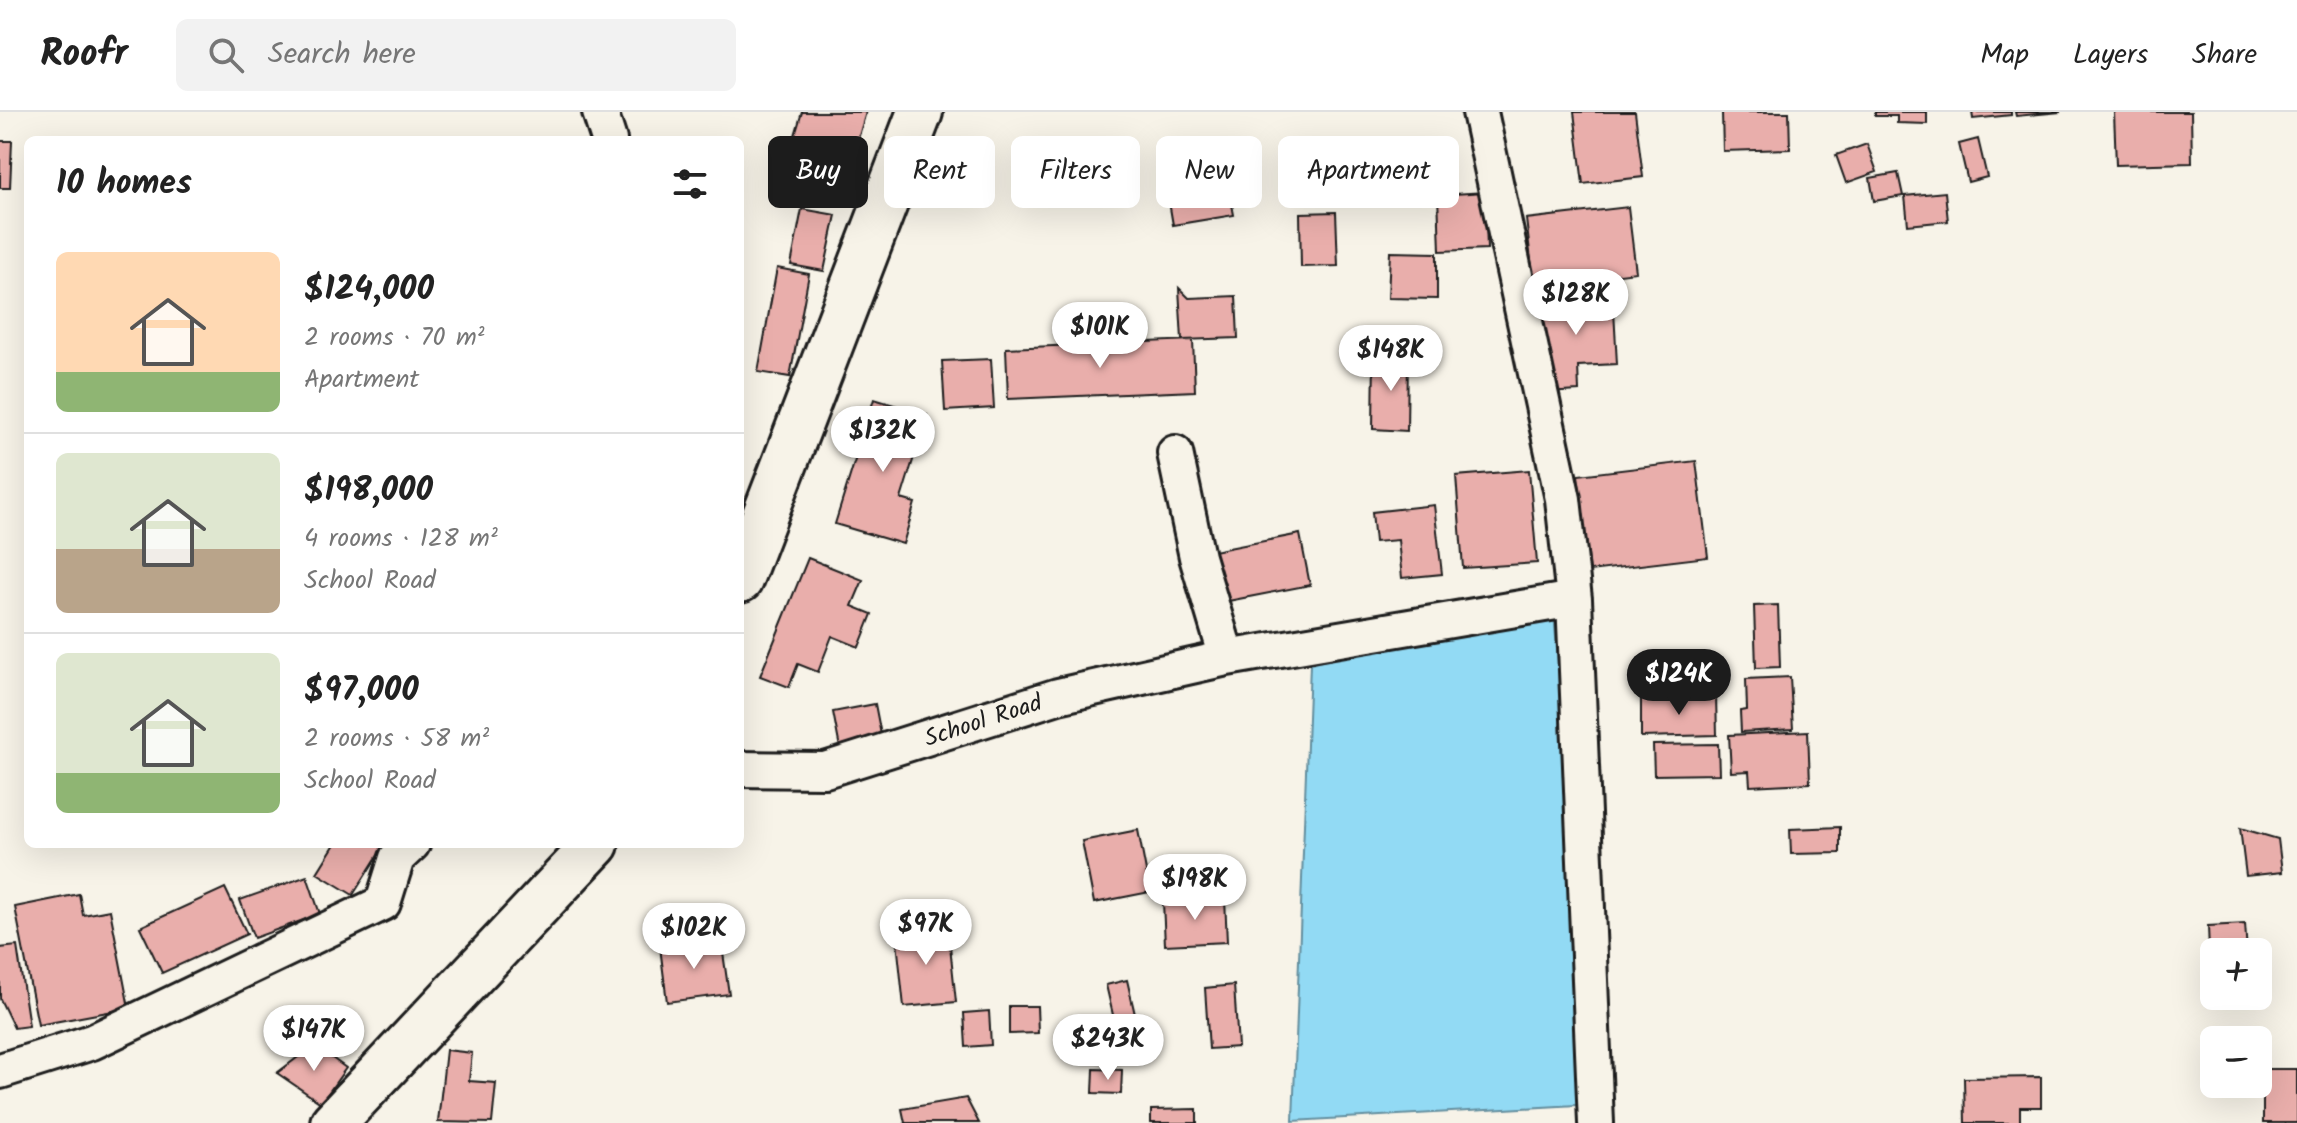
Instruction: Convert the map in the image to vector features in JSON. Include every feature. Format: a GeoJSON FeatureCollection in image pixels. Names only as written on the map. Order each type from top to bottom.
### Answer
{"type":"FeatureCollection","features":[{"type":"Feature","properties":{"kind":"main road"},"geometry":{"type":"LineString","coordinates":[[744,570],[920,112]]}},
{"type":"Feature","properties":{"kind":"main road"},"geometry":{"type":"LineString","coordinates":[[333,1123],[592,848]]}},
{"type":"Feature","properties":{"kind":"street"},"geometry":{"type":"LineString","coordinates":[[600,112],[608,136]]}},
{"type":"Feature","properties":{"kind":"street"},"geometry":{"type":"LineString","coordinates":[[1480,112],[1563,499],[1574,599],[1596,1123]]}},
{"type":"Feature","properties":{"kind":"street"},"geometry":{"type":"LineString","coordinates":[[1175,453],[1197,557],[1227,658]]}},
{"type":"Feature","properties":{"kind":"street","name":"School Road"},"geometry":{"type":"LineString","coordinates":[[744,769],[825,770],[1058,696],[1227,658],[1574,599]]}},
{"type":"Feature","properties":{"kind":"street"},"geometry":{"type":"LineString","coordinates":[[0,1071],[92,1042],[383,903],[397,858],[408,848]]}},
{"type":"Feature","properties":{"kind":"water"},"geometry":{"type":"Polygon","coordinates":[[[1553,601],[1594,1104],[1293,1121],[1310,664],[1553,601]]]}},
{"type":"Feature","properties":{"kind":"building"},"geometry":{"type":"Polygon","coordinates":[[[802,112],[866,112],[859,136],[795,136],[802,112]]]}},
{"type":"Feature","properties":{"kind":"building"},"geometry":{"type":"Polygon","coordinates":[[[1574,112],[1635,112],[1643,177],[1583,184],[1574,112]]]}},
{"type":"Feature","properties":{"kind":"building"},"geometry":{"type":"Polygon","coordinates":[[[1722,112],[1789,112],[1790,149],[1723,151],[1722,112]]]}},
{"type":"Feature","properties":{"kind":"building"},"geometry":{"type":"Polygon","coordinates":[[[1875,112],[1927,112],[1927,124],[1897,123],[1897,116],[1875,116],[1875,112]]]}},
{"type":"Feature","properties":{"kind":"building"},"geometry":{"type":"Polygon","coordinates":[[[1972,112],[2011,112],[2011,115],[1973,119],[1972,112]]]}},
{"type":"Feature","properties":{"kind":"building"},"geometry":{"type":"Polygon","coordinates":[[[2015,112],[2061,112],[2016,116],[2015,112]]]}},
{"type":"Feature","properties":{"kind":"building"},"geometry":{"type":"Polygon","coordinates":[[[2114,112],[2191,112],[2192,163],[2116,165],[2114,112]]]}},
{"type":"Feature","properties":{"kind":"building"},"geometry":{"type":"Polygon","coordinates":[[[1978,139],[1987,177],[1968,182],[1959,144],[1978,139]]]}},
{"type":"Feature","properties":{"kind":"building"},"geometry":{"type":"Polygon","coordinates":[[[0,141],[12,141],[10,188],[0,188],[0,141]]]}},
{"type":"Feature","properties":{"kind":"building"},"geometry":{"type":"Polygon","coordinates":[[[1867,144],[1877,172],[1846,183],[1836,155],[1867,144]]]}},
{"type":"Feature","properties":{"kind":"building"},"geometry":{"type":"Polygon","coordinates":[[[1898,173],[1903,196],[1874,201],[1870,178],[1898,173]]]}},
{"type":"Feature","properties":{"kind":"building"},"geometry":{"type":"Polygon","coordinates":[[[1485,192],[1487,249],[1440,251],[1438,208],[1459,208],[1459,194],[1485,192]]]}},
{"type":"Feature","properties":{"kind":"building"},"geometry":{"type":"Polygon","coordinates":[[[1945,192],[1948,221],[1908,225],[1905,196],[1945,192]]]}},
{"type":"Feature","properties":{"kind":"building"},"geometry":{"type":"Polygon","coordinates":[[[1628,207],[1636,272],[1534,285],[1526,219],[1628,207]]]}},
{"type":"Feature","properties":{"kind":"building"},"geometry":{"type":"Polygon","coordinates":[[[1170,208],[1233,208],[1234,215],[1173,225],[1170,208]]]}},
{"type":"Feature","properties":{"kind":"building"},"geometry":{"type":"Polygon","coordinates":[[[802,209],[836,215],[824,271],[791,265],[802,209]]]}},
{"type":"Feature","properties":{"kind":"building"},"geometry":{"type":"Polygon","coordinates":[[[1336,212],[1338,266],[1301,267],[1300,213],[1336,212]]]}},
{"type":"Feature","properties":{"kind":"building"},"geometry":{"type":"Polygon","coordinates":[[[1390,252],[1437,253],[1437,299],[1388,298],[1390,252]]]}},
{"type":"Feature","properties":{"kind":"building"},"geometry":{"type":"Polygon","coordinates":[[[777,268],[809,274],[790,377],[758,372],[777,268]]]}},
{"type":"Feature","properties":{"kind":"building"},"geometry":{"type":"Polygon","coordinates":[[[1179,288],[1189,298],[1236,296],[1238,338],[1182,340],[1179,288]]]}},
{"type":"Feature","properties":{"kind":"building"},"geometry":{"type":"Polygon","coordinates":[[[1613,293],[1617,364],[1578,366],[1579,391],[1546,393],[1540,297],[1613,293]]]}},
{"type":"Feature","properties":{"kind":"building"},"geometry":{"type":"Polygon","coordinates":[[[1193,340],[1195,391],[1008,399],[1006,348],[1193,340]]]}},
{"type":"Feature","properties":{"kind":"building"},"geometry":{"type":"Polygon","coordinates":[[[1374,356],[1408,357],[1407,431],[1373,429],[1374,356]]]}},
{"type":"Feature","properties":{"kind":"building"},"geometry":{"type":"Polygon","coordinates":[[[991,359],[994,408],[945,411],[942,361],[991,359]]]}},
{"type":"Feature","properties":{"kind":"building"},"geometry":{"type":"Polygon","coordinates":[[[874,399],[927,415],[901,499],[915,503],[903,544],[835,524],[874,399]]]}},
{"type":"Feature","properties":{"kind":"building"},"geometry":{"type":"Polygon","coordinates":[[[1696,461],[1708,557],[1590,571],[1578,475],[1696,461]]]}},
{"type":"Feature","properties":{"kind":"building"},"geometry":{"type":"Polygon","coordinates":[[[1529,470],[1537,563],[1463,568],[1456,476],[1529,470]]]}},
{"type":"Feature","properties":{"kind":"building"},"geometry":{"type":"Polygon","coordinates":[[[1434,505],[1442,574],[1402,578],[1398,540],[1375,542],[1372,512],[1434,505]]]}},
{"type":"Feature","properties":{"kind":"building"},"geometry":{"type":"Polygon","coordinates":[[[1300,534],[1310,585],[1223,602],[1213,551],[1300,534]]]}},
{"type":"Feature","properties":{"kind":"building"},"geometry":{"type":"Polygon","coordinates":[[[808,558],[863,580],[852,606],[872,614],[859,647],[832,636],[818,672],[798,664],[789,687],[760,676],[808,558]]]}},
{"type":"Feature","properties":{"kind":"building"},"geometry":{"type":"Polygon","coordinates":[[[1778,605],[1780,667],[1756,668],[1754,606],[1778,605]]]}},
{"type":"Feature","properties":{"kind":"building"},"geometry":{"type":"Polygon","coordinates":[[[1790,677],[1793,729],[1741,732],[1740,711],[1747,710],[1746,679],[1790,677]]]}},
{"type":"Feature","properties":{"kind":"building"},"geometry":{"type":"Polygon","coordinates":[[[1716,696],[1717,735],[1641,737],[1641,698],[1716,696]]]}},
{"type":"Feature","properties":{"kind":"building"},"geometry":{"type":"Polygon","coordinates":[[[875,704],[882,740],[840,748],[833,712],[875,704]]]}},
{"type":"Feature","properties":{"kind":"building"},"geometry":{"type":"Polygon","coordinates":[[[1808,731],[1810,783],[1750,786],[1749,771],[1731,772],[1729,735],[1808,731]]]}},
{"type":"Feature","properties":{"kind":"building"},"geometry":{"type":"Polygon","coordinates":[[[1718,744],[1719,774],[1654,775],[1653,745],[1718,744]]]}},
{"type":"Feature","properties":{"kind":"building"},"geometry":{"type":"Polygon","coordinates":[[[1840,827],[1840,853],[1791,854],[1790,829],[1840,827]]]}},
{"type":"Feature","properties":{"kind":"building"},"geometry":{"type":"Polygon","coordinates":[[[2240,828],[2278,839],[2282,872],[2246,876],[2240,828]]]}},
{"type":"Feature","properties":{"kind":"building"},"geometry":{"type":"Polygon","coordinates":[[[1138,830],[1150,892],[1094,903],[1082,841],[1138,830]]]}},
{"type":"Feature","properties":{"kind":"building"},"geometry":{"type":"Polygon","coordinates":[[[333,848],[382,848],[353,895],[317,873],[333,848]]]}},
{"type":"Feature","properties":{"kind":"building"},"geometry":{"type":"Polygon","coordinates":[[[307,876],[320,914],[254,938],[240,900],[307,876]]]}},
{"type":"Feature","properties":{"kind":"building"},"geometry":{"type":"Polygon","coordinates":[[[225,888],[247,934],[162,973],[140,927],[225,888]]]}},
{"type":"Feature","properties":{"kind":"building"},"geometry":{"type":"Polygon","coordinates":[[[79,894],[83,915],[110,910],[129,1008],[38,1025],[15,907],[79,894]]]}},
{"type":"Feature","properties":{"kind":"building"},"geometry":{"type":"Polygon","coordinates":[[[1225,899],[1227,942],[1165,945],[1163,902],[1225,899]]]}},
{"type":"Feature","properties":{"kind":"building"},"geometry":{"type":"Polygon","coordinates":[[[2245,924],[2246,938],[2208,938],[2208,926],[2245,924]]]}},
{"type":"Feature","properties":{"kind":"building"},"geometry":{"type":"Polygon","coordinates":[[[948,927],[956,1002],[904,1007],[896,932],[948,927]]]}},
{"type":"Feature","properties":{"kind":"building"},"geometry":{"type":"Polygon","coordinates":[[[721,939],[729,994],[667,1002],[660,947],[721,939]]]}},
{"type":"Feature","properties":{"kind":"building"},"geometry":{"type":"Polygon","coordinates":[[[17,946],[29,1026],[14,1028],[0,999],[0,948],[17,946]]]}},
{"type":"Feature","properties":{"kind":"building"},"geometry":{"type":"Polygon","coordinates":[[[1127,980],[1144,1053],[1123,1058],[1106,985],[1127,980]]]}},
{"type":"Feature","properties":{"kind":"building"},"geometry":{"type":"Polygon","coordinates":[[[1234,985],[1238,1047],[1209,1049],[1205,988],[1234,985]]]}},
{"type":"Feature","properties":{"kind":"building"},"geometry":{"type":"Polygon","coordinates":[[[1009,1006],[1037,1006],[1038,1033],[1009,1034],[1009,1006]]]}},
{"type":"Feature","properties":{"kind":"building"},"geometry":{"type":"Polygon","coordinates":[[[989,1011],[991,1045],[966,1047],[964,1013],[989,1011]]]}},
{"type":"Feature","properties":{"kind":"building"},"geometry":{"type":"Polygon","coordinates":[[[314,1045],[346,1068],[321,1103],[277,1073],[314,1045]]]}},
{"type":"Feature","properties":{"kind":"building"},"geometry":{"type":"Polygon","coordinates":[[[446,1050],[472,1053],[469,1081],[496,1083],[492,1123],[438,1122],[446,1050]]]}},
{"type":"Feature","properties":{"kind":"building"},"geometry":{"type":"Polygon","coordinates":[[[1094,1069],[1122,1070],[1121,1094],[1093,1093],[1094,1069]]]}},
{"type":"Feature","properties":{"kind":"building"},"geometry":{"type":"Polygon","coordinates":[[[2272,1069],[2297,1069],[2297,1123],[2263,1123],[2263,1098],[2272,1098],[2272,1069]]]}},
{"type":"Feature","properties":{"kind":"building"},"geometry":{"type":"Polygon","coordinates":[[[2041,1077],[2041,1107],[2020,1107],[2020,1123],[1965,1123],[1964,1078],[2041,1077]]]}},
{"type":"Feature","properties":{"kind":"building"},"geometry":{"type":"Polygon","coordinates":[[[966,1098],[979,1123],[905,1123],[902,1109],[966,1098]]]}},
{"type":"Feature","properties":{"kind":"building"},"geometry":{"type":"Polygon","coordinates":[[[1197,1109],[1197,1123],[1151,1123],[1151,1110],[1197,1109]]]}}]}
